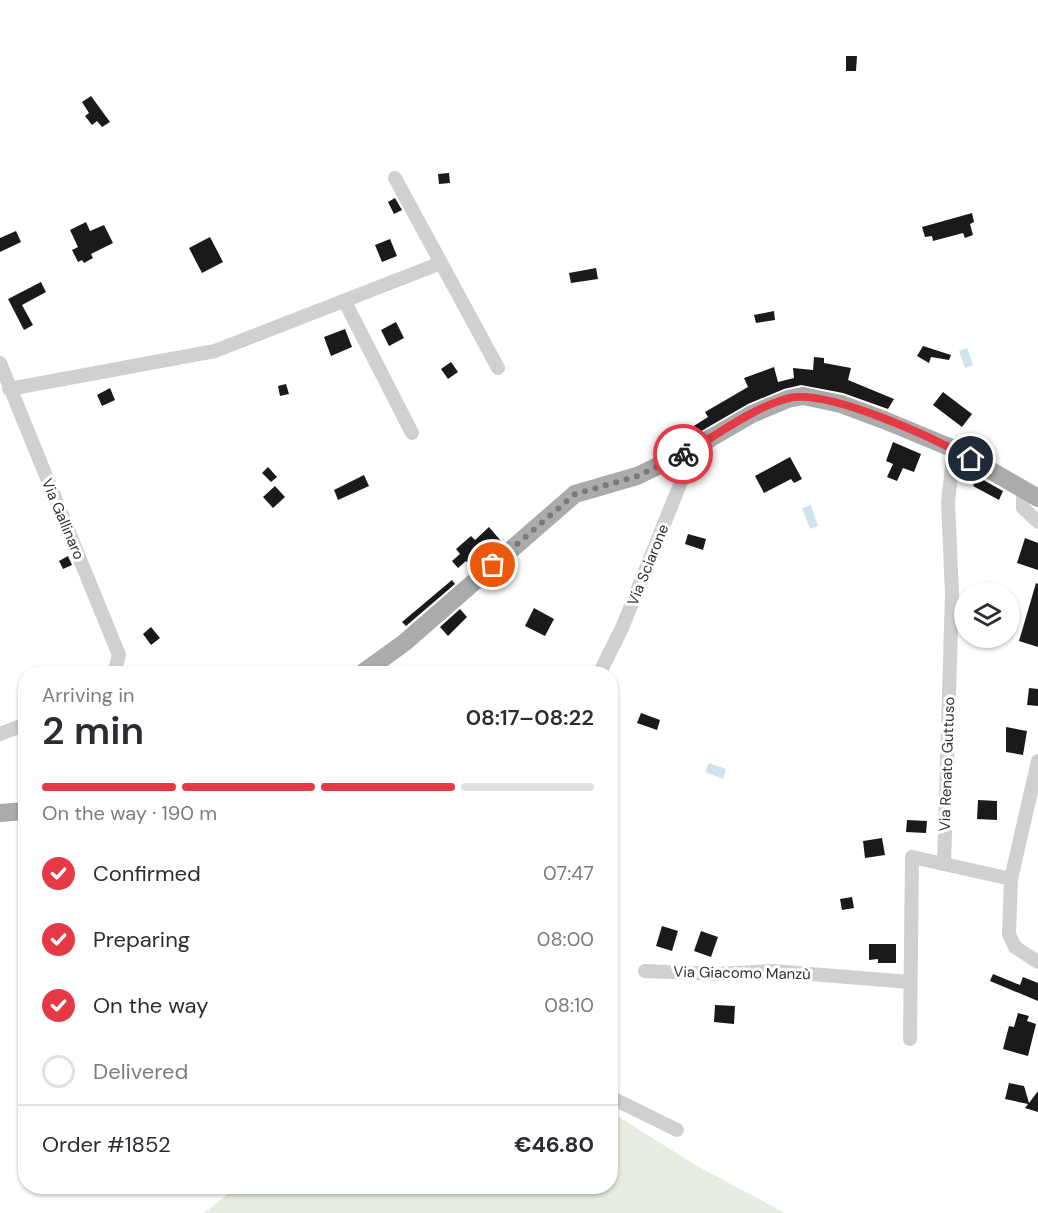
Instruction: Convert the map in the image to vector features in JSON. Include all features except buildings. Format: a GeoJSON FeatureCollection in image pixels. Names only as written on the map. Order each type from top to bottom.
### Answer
{"type":"FeatureCollection","features":[{"type":"Feature","properties":{"kind":"main road"},"geometry":{"type":"LineString","coordinates":[[372,666],[404,643],[575,494],[638,476],[685,453],[752,414],[788,399],[803,396],[841,404],[884,420],[954,449],[1030,493]]}},
{"type":"Feature","properties":{"kind":"main road"},"geometry":{"type":"LineString","coordinates":[[0,813],[18,812]]}},
{"type":"Feature","properties":{"kind":"street"},"geometry":{"type":"LineString","coordinates":[[395,178],[498,368]]}},
{"type":"Feature","properties":{"kind":"street"},"geometry":{"type":"LineString","coordinates":[[9,389],[215,351],[441,263]]}},
{"type":"Feature","properties":{"kind":"street"},"geometry":{"type":"LineString","coordinates":[[345,302],[412,433]]}},
{"type":"Feature","properties":{"kind":"street","name":"Via Gallinaro"},"geometry":{"type":"LineString","coordinates":[[0,363],[120,655],[117,666]]}},
{"type":"Feature","properties":{"kind":"street","name":"Via Renato Guttuso"},"geometry":{"type":"LineString","coordinates":[[944,864],[952,593],[948,502],[954,449]]}},
{"type":"Feature","properties":{"kind":"street","name":"Via Sciarone"},"geometry":{"type":"LineString","coordinates":[[603,666],[622,628],[683,477],[685,453]]}},
{"type":"Feature","properties":{"kind":"street"},"geometry":{"type":"LineString","coordinates":[[1030,493],[1023,508],[1038,522]]}},
{"type":"Feature","properties":{"kind":"street"},"geometry":{"type":"LineString","coordinates":[[0,734],[18,727]]}},
{"type":"Feature","properties":{"kind":"street"},"geometry":{"type":"LineString","coordinates":[[1038,761],[1011,879],[1009,934],[1015,947],[1038,962]]}},
{"type":"Feature","properties":{"kind":"street"},"geometry":{"type":"LineString","coordinates":[[910,1039],[912,857],[1011,879]]}},
{"type":"Feature","properties":{"kind":"street","name":"Via Giacomo Manzù"},"geometry":{"type":"LineString","coordinates":[[645,971],[717,974],[773,971],[910,982]]}},
{"type":"Feature","properties":{"kind":"street"},"geometry":{"type":"LineString","coordinates":[[618,1101],[676,1130]]}},
{"type":"Feature","properties":{"kind":"shaded area"},"geometry":{"type":"Polygon","coordinates":[[[618,1116],[697,1166],[785,1213],[204,1213],[228,1194],[618,1194],[618,1116]]]}},
{"type":"Feature","properties":{"kind":"water"},"geometry":{"type":"Polygon","coordinates":[[[967,348],[973,365],[965,368],[959,351],[967,348]]]}},
{"type":"Feature","properties":{"kind":"water"},"geometry":{"type":"Polygon","coordinates":[[[811,505],[818,526],[810,529],[802,508],[811,505]]]}},
{"type":"Feature","properties":{"kind":"water"},"geometry":{"type":"Polygon","coordinates":[[[709,763],[726,769],[723,779],[705,772],[709,763]]]}},
{"type":"Feature","properties":{"kind":"way so far"},"geometry":{"type":"LineString","coordinates":[[493,565],[575,494],[638,476],[683,454]]}},
{"type":"Feature","properties":{"kind":"route"},"geometry":{"type":"LineString","coordinates":[[683,454],[752,414],[788,399],[803,396],[841,404],[884,420],[954,449],[971,459]]}}]}
